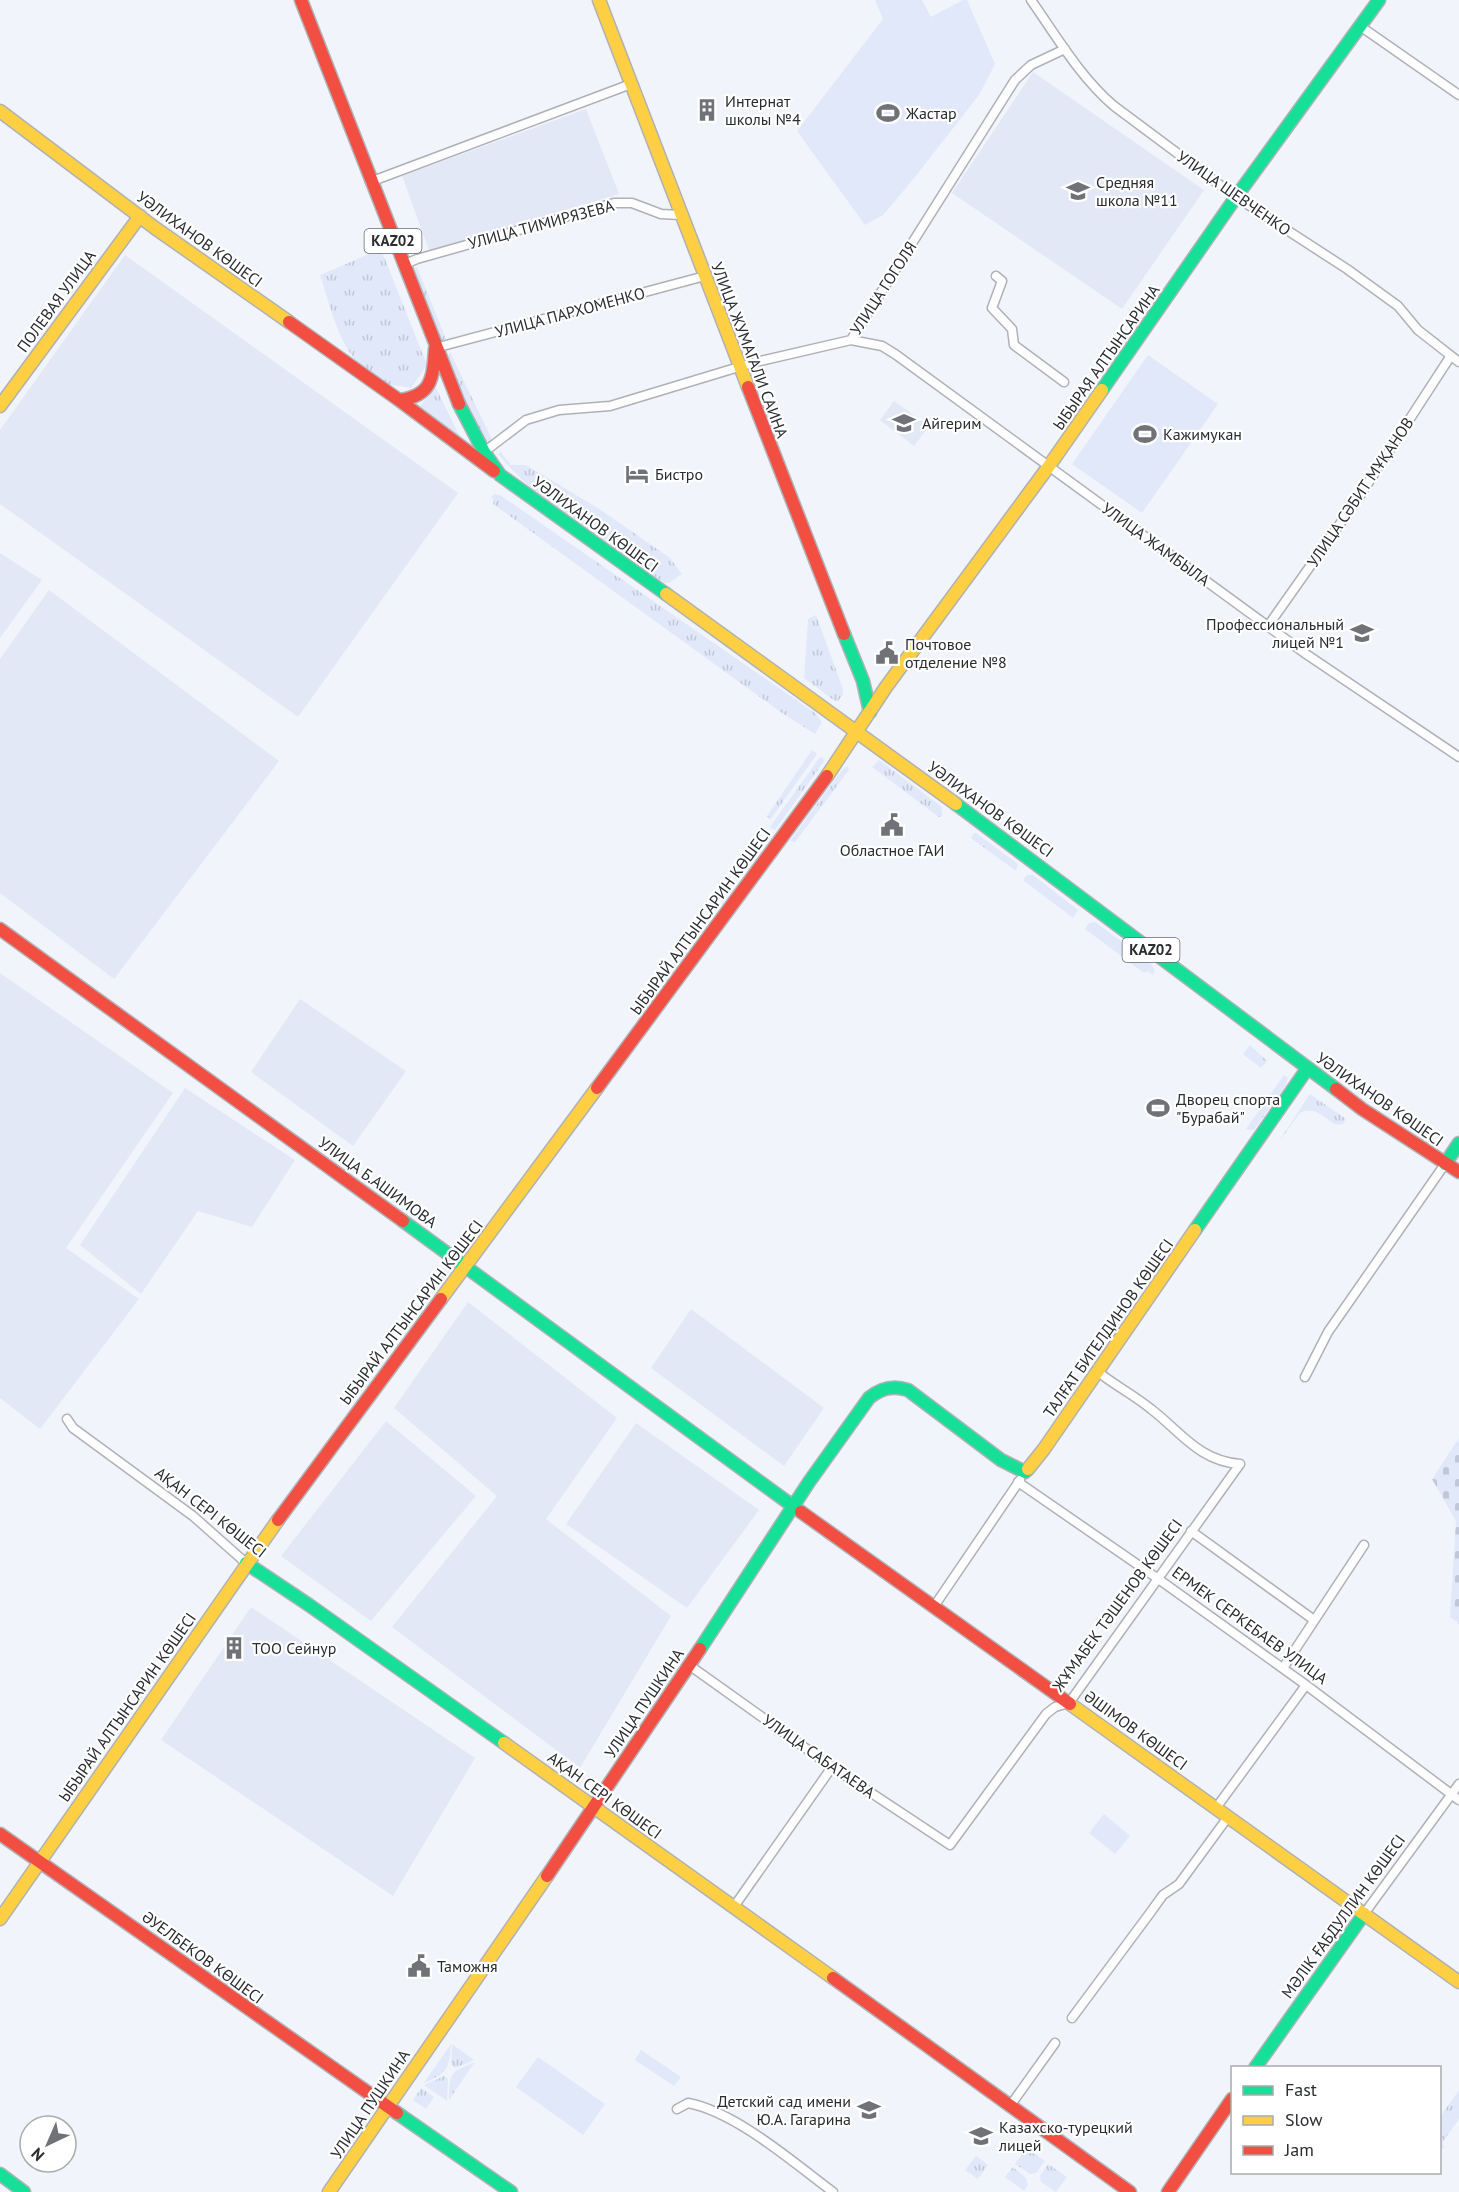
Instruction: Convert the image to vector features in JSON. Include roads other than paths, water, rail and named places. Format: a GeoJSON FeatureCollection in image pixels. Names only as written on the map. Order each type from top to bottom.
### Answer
{"type":"FeatureCollection","features":[{"type":"Feature","properties":{"kind":"main road","name":"УӘЛИХАНОВ КӨШЕСІ"},"geometry":{"type":"LineString","coordinates":[[301,0],[460,408],[484,452],[500,475]]}},
{"type":"Feature","properties":{"kind":"main road","name":"УЛИЦА ЖУМАГАЛИ САИНА"},"geometry":{"type":"LineString","coordinates":[[599,0],[680,215],[863,681],[870,712]]}},
{"type":"Feature","properties":{"kind":"main road","name":"ЫБЫРАЯ АЛТЫНСАРИНА"},"geometry":{"type":"LineString","coordinates":[[858,732],[885,687],[1049,466],[1236,197],[1379,0]]}},
{"type":"Feature","properties":{"kind":"main road","name":"УӘЛИХАНОВ КӨШЕСІ"},"geometry":{"type":"LineString","coordinates":[[0,111],[140,216],[858,732],[1061,881],[1307,1069],[1459,1174]]}},
{"type":"Feature","properties":{"kind":"main road","name":"ПОЛЕВАЯ УЛИЦА"},"geometry":{"type":"LineString","coordinates":[[0,406],[140,216]]}},
{"type":"Feature","properties":{"kind":"main road"},"geometry":{"type":"LineString","coordinates":[[399,400],[415,398],[428,388],[434,375],[435,348]]}},
{"type":"Feature","properties":{"kind":"main road","name":"ЫБЫРАЙ АЛТЫНСАРИН КӨШЕСІ"},"geometry":{"type":"LineString","coordinates":[[0,1919],[246,1563],[858,732]]}},
{"type":"Feature","properties":{"kind":"main road","name":"УЛИЦА Б.АШИМОВА"},"geometry":{"type":"LineString","coordinates":[[0,930],[794,1506]]}},
{"type":"Feature","properties":{"kind":"main road","name":"ТАЛҒАТ БИГЕЛДИНОВ КӨШЕСІ"},"geometry":{"type":"LineString","coordinates":[[1021,1477],[1044,1449],[1307,1069]]}},
{"type":"Feature","properties":{"kind":"main road"},"geometry":{"type":"LineString","coordinates":[[1445,1164],[1457,1147]]}},
{"type":"Feature","properties":{"kind":"main road","name":"УЛИЦА ПУШКИНА"},"geometry":{"type":"LineString","coordinates":[[329,2192],[594,1808],[794,1506],[866,1403],[875,1392],[889,1387]]}},
{"type":"Feature","properties":{"kind":"main road","name":"ЕРМЕК СЕРКЕБАЕВ УЛИЦА"},"geometry":{"type":"LineString","coordinates":[[889,1387],[902,1388],[913,1393],[1021,1477]]}},
{"type":"Feature","properties":{"kind":"main road","name":"ӘШІМОВ КӨШЕСІ"},"geometry":{"type":"LineString","coordinates":[[794,1506],[1459,1982]]}},
{"type":"Feature","properties":{"kind":"main road","name":"АҚАН СЕРІ КӨШЕСІ"},"geometry":{"type":"LineString","coordinates":[[246,1563],[309,1605],[1131,2192]]}},
{"type":"Feature","properties":{"kind":"main road","name":"ӘУЕЛБЕКОВ КӨШЕСІ"},"geometry":{"type":"LineString","coordinates":[[0,1834],[511,2192]]}},
{"type":"Feature","properties":{"kind":"main road","name":"МӘЛІК ҒАБДУЛЛИН КӨШЕСІ"},"geometry":{"type":"LineString","coordinates":[[1256,2066],[1364,1914]]}},
{"type":"Feature","properties":{"kind":"main road"},"geometry":{"type":"LineString","coordinates":[[1168,2192],[1231,2102]]}},
{"type":"Feature","properties":{"kind":"main road"},"geometry":{"type":"LineString","coordinates":[[0,2174],[24,2192]]}},
{"type":"Feature","properties":{"kind":"street","name":"УЛИЦА ШЕВЧЕНКО"},"geometry":{"type":"LineString","coordinates":[[1031,0],[1090,83],[1107,100],[1158,141],[1236,197],[1347,268],[1398,306],[1418,330],[1459,362]]}},
{"type":"Feature","properties":{"kind":"street"},"geometry":{"type":"LineString","coordinates":[[1360,26],[1459,95]]}},
{"type":"Feature","properties":{"kind":"street","name":"УЛИЦА ГОГОЛЯ"},"geometry":{"type":"LineString","coordinates":[[484,452],[525,420],[559,410],[610,406],[752,363],[851,340],[1015,80],[1031,65],[1065,49]]}},
{"type":"Feature","properties":{"kind":"street"},"geometry":{"type":"LineString","coordinates":[[370,182],[632,84]]}},
{"type":"Feature","properties":{"kind":"street","name":"УЛИЦА ТИМИРЯЗЕВА"},"geometry":{"type":"LineString","coordinates":[[403,265],[417,259],[614,203],[632,203],[661,214],[680,215]]}},
{"type":"Feature","properties":{"kind":"street","name":"УЛИЦА ПАРХОМЕНКО"},"geometry":{"type":"LineString","coordinates":[[435,348],[705,276]]}},
{"type":"Feature","properties":{"kind":"street"},"geometry":{"type":"LineString","coordinates":[[996,276],[1002,281],[992,308],[1012,329],[1014,345],[1064,382]]}},
{"type":"Feature","properties":{"kind":"street","name":"УЛИЦА ЖАМБЫЛА"},"geometry":{"type":"LineString","coordinates":[[851,340],[882,346],[895,354],[1325,667],[1459,758]]}},
{"type":"Feature","properties":{"kind":"street","name":"УЛИЦА СӘБИТ МҰҚАНОВ"},"geometry":{"type":"LineString","coordinates":[[1268,626],[1361,494],[1450,357]]}},
{"type":"Feature","properties":{"kind":"street"},"geometry":{"type":"LineString","coordinates":[[1305,1377],[1328,1332],[1445,1164]]}},
{"type":"Feature","properties":{"kind":"street","name":"ЖҰМАБЕК ТӘШЕНОВ КӨШЕСІ"},"geometry":{"type":"LineString","coordinates":[[950,1845],[1046,1714],[1055,1707],[1069,1702],[1240,1464],[1219,1461],[1202,1453],[1150,1408],[1097,1371]]}},
{"type":"Feature","properties":{"kind":"street","name":"АҚАН СЕРІ КӨШЕСІ"},"geometry":{"type":"LineString","coordinates":[[67,1419],[73,1428],[193,1516],[246,1563]]}},
{"type":"Feature","properties":{"kind":"street","name":"ЕРМЕК СЕРКЕБАЕВ УЛИЦА"},"geometry":{"type":"LineString","coordinates":[[1021,1477],[1455,1797]]}},
{"type":"Feature","properties":{"kind":"street","name":"ТАЛҒАТ БИГЕЛДИНОВ КӨШЕСІ"},"geometry":{"type":"LineString","coordinates":[[935,1605],[1021,1477]]}},
{"type":"Feature","properties":{"kind":"street"},"geometry":{"type":"LineString","coordinates":[[1191,1531],[1314,1620]]}},
{"type":"Feature","properties":{"kind":"street"},"geometry":{"type":"LineString","coordinates":[[1283,1668],[1364,1545]]}},
{"type":"Feature","properties":{"kind":"street","name":"УЛИЦА САБАТАЕВА"},"geometry":{"type":"LineString","coordinates":[[689,1665],[832,1767],[950,1845]]}},
{"type":"Feature","properties":{"kind":"street"},"geometry":{"type":"LineString","coordinates":[[1216,1808],[1306,1685]]}},
{"type":"Feature","properties":{"kind":"street"},"geometry":{"type":"LineString","coordinates":[[733,1908],[832,1767]]}},
{"type":"Feature","properties":{"kind":"street","name":"МӘЛІК ҒАБДУЛЛИН КӨШЕСІ"},"geometry":{"type":"LineString","coordinates":[[1364,1914],[1455,1797],[1459,1784]]}},
{"type":"Feature","properties":{"kind":"street"},"geometry":{"type":"LineString","coordinates":[[1072,2018],[1163,1895],[1179,1884],[1228,1817]]}},
{"type":"Feature","properties":{"kind":"street"},"geometry":{"type":"LineString","coordinates":[[1010,2106],[1055,2043]]}},
{"type":"Feature","properties":{"kind":"street"},"geometry":{"type":"LineString","coordinates":[[677,2109],[688,2103],[727,2117],[833,2192]]}},
{"type":"Feature","properties":{"kind":"place","name":"Интернат школы №4"},"geometry":{"type":"Point","coordinates":[707,110]}},
{"type":"Feature","properties":{"kind":"place","name":"Жастар"},"geometry":{"type":"Point","coordinates":[888,113]}},
{"type":"Feature","properties":{"kind":"place","name":"Средняя школа №11"},"geometry":{"type":"Point","coordinates":[1078,191]}},
{"type":"Feature","properties":{"kind":"place","name":"Айгерим"},"geometry":{"type":"Point","coordinates":[904,423]}},
{"type":"Feature","properties":{"kind":"place","name":"Кажимукан"},"geometry":{"type":"Point","coordinates":[1145,434]}},
{"type":"Feature","properties":{"kind":"place","name":"Бистро"},"geometry":{"type":"Point","coordinates":[637,474]}},
{"type":"Feature","properties":{"kind":"place","name":"Профессиональный лицей №1"},"geometry":{"type":"Point","coordinates":[1362,633]}},
{"type":"Feature","properties":{"kind":"place","name":"Почтовое отделение №8"},"geometry":{"type":"Point","coordinates":[887,653]}},
{"type":"Feature","properties":{"kind":"place","name":"Областное ГАИ"},"geometry":{"type":"Point","coordinates":[892,825]}},
{"type":"Feature","properties":{"kind":"place","name":"Дворец спорта \"Бурабай\""},"geometry":{"type":"Point","coordinates":[1158,1108]}},
{"type":"Feature","properties":{"kind":"place","name":"ТОО Сейнур"},"geometry":{"type":"Point","coordinates":[234,1648]}},
{"type":"Feature","properties":{"kind":"place","name":"Таможня"},"geometry":{"type":"Point","coordinates":[419,1966]}},
{"type":"Feature","properties":{"kind":"place","name":"Детский сад имени Ю.А. Гагарина"},"geometry":{"type":"Point","coordinates":[869,2110]}},
{"type":"Feature","properties":{"kind":"place","name":"Казахско-турецкий лицей"},"geometry":{"type":"Point","coordinates":[981,2136]}}]}
